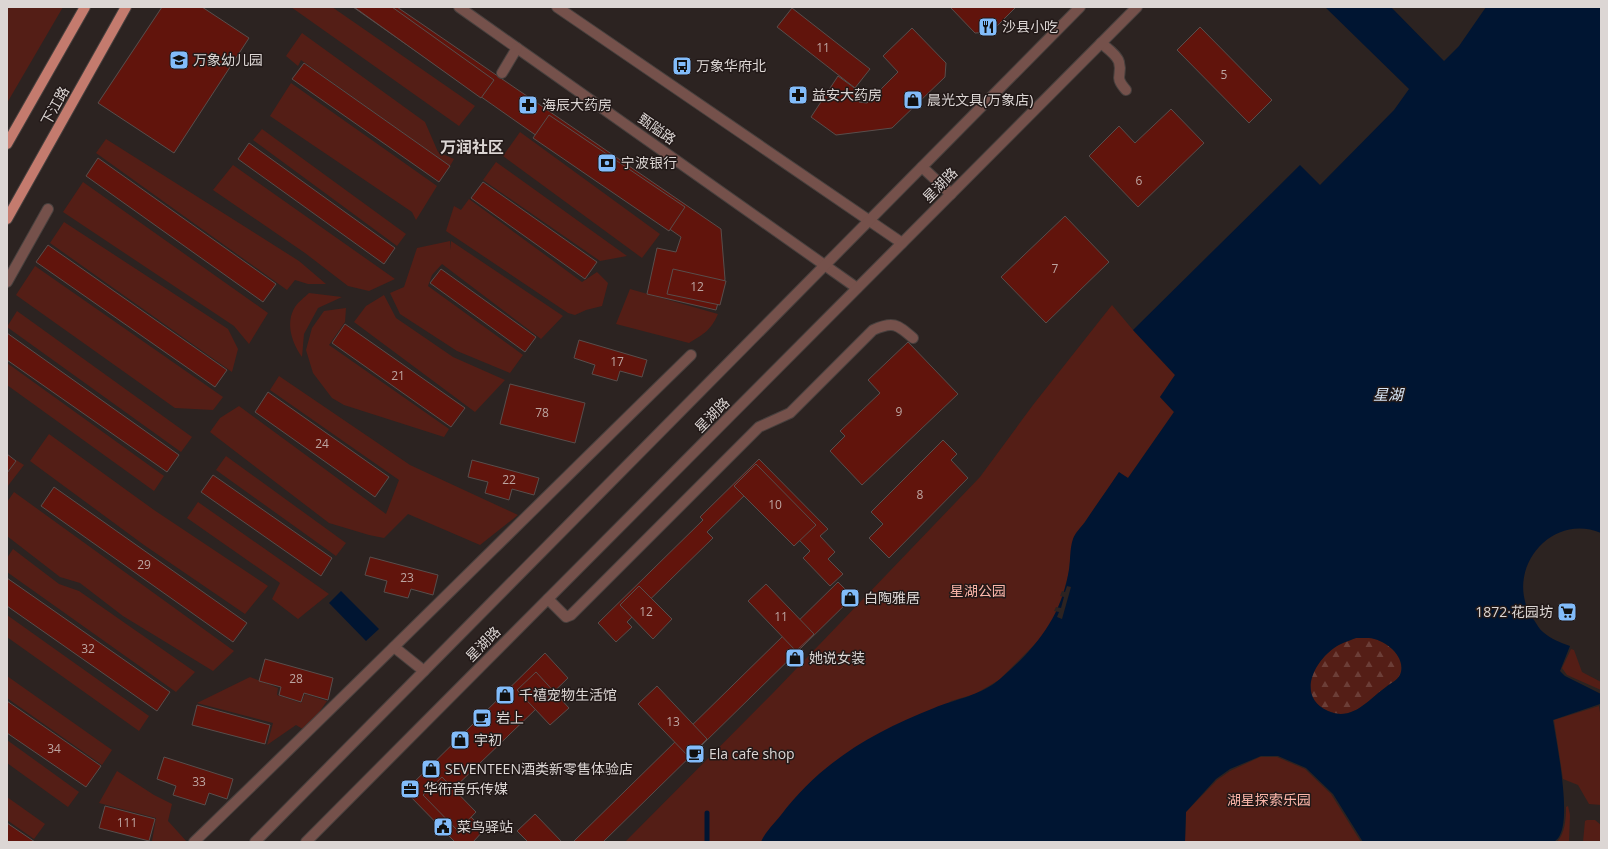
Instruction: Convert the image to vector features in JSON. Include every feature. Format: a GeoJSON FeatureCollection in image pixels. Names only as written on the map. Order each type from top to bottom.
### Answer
{"type":"FeatureCollection","features":[{"type":"Feature","properties":{"kind":"main road","name":"下江路"},"geometry":{"type":"LineString","coordinates":[[7,144],[85,7]]}},
{"type":"Feature","properties":{"kind":"main road","name":"下江路"},"geometry":{"type":"LineString","coordinates":[[7,219],[126,7]]}},
{"type":"Feature","properties":{"kind":"street","name":"甄隘路"},"geometry":{"type":"LineString","coordinates":[[459,7],[858,288]]}},
{"type":"Feature","properties":{"kind":"street"},"geometry":{"type":"LineString","coordinates":[[557,7],[902,243]]}},
{"type":"Feature","properties":{"kind":"street","name":"星湖路"},"geometry":{"type":"LineString","coordinates":[[255,842],[1080,7]]}},
{"type":"Feature","properties":{"kind":"street","name":"星湖路"},"geometry":{"type":"LineString","coordinates":[[306,842],[1137,7]]}},
{"type":"Feature","properties":{"kind":"street"},"geometry":{"type":"LineString","coordinates":[[1101,42],[1118,60],[1120,70],[1119,82],[1126,90]]}},
{"type":"Feature","properties":{"kind":"street"},"geometry":{"type":"LineString","coordinates":[[502,73],[517,48]]}},
{"type":"Feature","properties":{"kind":"street"},"geometry":{"type":"LineString","coordinates":[[922,167],[951,194]]}},
{"type":"Feature","properties":{"kind":"street"},"geometry":{"type":"LineString","coordinates":[[7,282],[48,210]]}},
{"type":"Feature","properties":{"kind":"street"},"geometry":{"type":"LineString","coordinates":[[548,599],[566,617],[571,614],[759,427],[790,413],[874,330],[889,324],[901,328],[913,338]]}},
{"type":"Feature","properties":{"kind":"street"},"geometry":{"type":"LineString","coordinates":[[194,842],[691,355]]}},
{"type":"Feature","properties":{"kind":"street"},"geometry":{"type":"LineString","coordinates":[[394,647],[424,671]]}},
{"type":"Feature","properties":{"kind":"green space"},"geometry":{"type":"Polygon","coordinates":[[[7,7],[63,7],[7,103],[7,7]]]}},
{"type":"Feature","properties":{"kind":"green space"},"geometry":{"type":"Polygon","coordinates":[[[291,7],[332,7],[475,106],[459,126],[291,7]]]}},
{"type":"Feature","properties":{"kind":"green space"},"geometry":{"type":"Polygon","coordinates":[[[302,33],[425,122],[438,152],[454,159],[450,166],[301,60],[298,66],[286,56],[302,33]]]}},
{"type":"Feature","properties":{"kind":"green space"},"geometry":{"type":"Polygon","coordinates":[[[291,83],[437,186],[416,220],[412,212],[270,116],[291,83]]]}},
{"type":"Feature","properties":{"kind":"green space"},"geometry":{"type":"Polygon","coordinates":[[[262,129],[406,234],[397,246],[253,140],[262,129]]]}},
{"type":"Feature","properties":{"kind":"green space"},"geometry":{"type":"Polygon","coordinates":[[[520,132],[660,234],[642,258],[503,156],[520,132]]]}},
{"type":"Feature","properties":{"kind":"green space"},"geometry":{"type":"Polygon","coordinates":[[[106,139],[299,261],[326,284],[308,284],[295,280],[287,290],[96,153],[106,139]]]}},
{"type":"Feature","properties":{"kind":"green space"},"geometry":{"type":"Polygon","coordinates":[[[496,162],[627,256],[600,261],[483,180],[496,162]]]}},
{"type":"Feature","properties":{"kind":"green space"},"geometry":{"type":"Polygon","coordinates":[[[233,165],[395,279],[369,291],[348,286],[305,253],[213,190],[233,165]]]}},
{"type":"Feature","properties":{"kind":"green space"},"geometry":{"type":"Polygon","coordinates":[[[83,182],[268,313],[249,344],[234,326],[63,212],[83,182]]]}},
{"type":"Feature","properties":{"kind":"green space"},"geometry":{"type":"Polygon","coordinates":[[[469,199],[582,282],[597,272],[608,283],[602,306],[586,310],[575,315],[568,313],[446,231],[454,206],[461,210],[469,199]]]}},
{"type":"Feature","properties":{"kind":"green space"},"geometry":{"type":"Polygon","coordinates":[[[64,222],[228,329],[238,349],[232,372],[50,243],[64,222]]]}},
{"type":"Feature","properties":{"kind":"green space"},"geometry":{"type":"Polygon","coordinates":[[[450,241],[450,250],[451,241],[563,316],[541,339],[442,264],[432,275],[428,286],[523,355],[510,373],[457,351],[400,314],[390,293],[404,287],[417,248],[450,241]]]}},
{"type":"Feature","properties":{"kind":"green space"},"geometry":{"type":"Polygon","coordinates":[[[35,266],[223,397],[213,410],[175,408],[16,295],[35,266]]]}},
{"type":"Feature","properties":{"kind":"green space"},"geometry":{"type":"Polygon","coordinates":[[[630,289],[718,314],[713,324],[706,331],[689,343],[616,324],[630,289]]]}},
{"type":"Feature","properties":{"kind":"green space"},"geometry":{"type":"Polygon","coordinates":[[[309,293],[342,297],[318,308],[304,334],[302,357],[295,346],[291,333],[290,320],[296,305],[309,293]]]}},
{"type":"Feature","properties":{"kind":"green space"},"geometry":{"type":"Polygon","coordinates":[[[384,295],[396,318],[453,357],[505,380],[475,412],[354,322],[366,306],[384,295]]]}},
{"type":"Feature","properties":{"kind":"green space","name":"星湖公园"},"geometry":{"type":"Polygon","coordinates":[[[1112,305],[1175,375],[1160,397],[1174,412],[1128,478],[1119,473],[1073,539],[1068,576],[1062,597],[1054,618],[1041,638],[999,680],[975,694],[951,701],[763,839],[761,842],[625,842],[773,693],[980,477],[1033,405],[1112,305]]]}},
{"type":"Feature","properties":{"kind":"green space"},"geometry":{"type":"Polygon","coordinates":[[[346,308],[345,322],[329,345],[449,429],[444,437],[344,405],[332,398],[313,373],[306,350],[312,328],[324,311],[346,308]]]}},
{"type":"Feature","properties":{"kind":"green space"},"geometry":{"type":"Polygon","coordinates":[[[17,311],[192,437],[181,452],[7,327],[17,311]]]}},
{"type":"Feature","properties":{"kind":"green space"},"geometry":{"type":"Polygon","coordinates":[[[7,363],[164,476],[154,491],[7,385],[7,363]]]}},
{"type":"Feature","properties":{"kind":"green space"},"geometry":{"type":"Polygon","coordinates":[[[279,376],[410,465],[518,515],[480,545],[408,514],[384,538],[329,523],[210,432],[220,418],[239,406],[386,514],[399,480],[270,390],[279,376]]]}},
{"type":"Feature","properties":{"kind":"green space"},"geometry":{"type":"Polygon","coordinates":[[[49,434],[154,510],[268,586],[245,614],[144,545],[30,461],[49,434]]]}},
{"type":"Feature","properties":{"kind":"green space"},"geometry":{"type":"Polygon","coordinates":[[[226,456],[346,543],[336,556],[216,470],[226,456]]]}},
{"type":"Feature","properties":{"kind":"green space"},"geometry":{"type":"Polygon","coordinates":[[[16,460],[24,465],[7,487],[7,474],[16,460]]]}},
{"type":"Feature","properties":{"kind":"green space"},"geometry":{"type":"Polygon","coordinates":[[[14,492],[234,651],[213,671],[123,616],[80,583],[60,577],[7,536],[7,502],[14,492]]]}},
{"type":"Feature","properties":{"kind":"green space"},"geometry":{"type":"Polygon","coordinates":[[[198,502],[329,594],[298,619],[272,599],[280,583],[187,518],[198,502]]]}},
{"type":"Feature","properties":{"kind":"green space"},"geometry":{"type":"Polygon","coordinates":[[[13,549],[59,584],[79,591],[195,672],[176,692],[7,572],[7,558],[13,549]]]}},
{"type":"Feature","properties":{"kind":"green space"},"geometry":{"type":"Polygon","coordinates":[[[7,615],[149,716],[139,731],[7,637],[7,615]]]}},
{"type":"Feature","properties":{"kind":"green space"},"geometry":{"type":"Polygon","coordinates":[[[1356,638],[1375,639],[1387,645],[1397,654],[1400,660],[1401,672],[1395,681],[1360,708],[1345,714],[1337,714],[1318,705],[1312,697],[1310,689],[1311,680],[1314,671],[1326,654],[1342,643],[1356,638]]]}},
{"type":"Feature","properties":{"kind":"green space"},"geometry":{"type":"Polygon","coordinates":[[[1571,649],[1574,650],[1582,672],[1601,682],[1601,690],[1567,675],[1562,668],[1571,649]]]}},
{"type":"Feature","properties":{"kind":"green space"},"geometry":{"type":"Polygon","coordinates":[[[7,676],[112,750],[102,765],[7,698],[7,676]]]}},
{"type":"Feature","properties":{"kind":"green space"},"geometry":{"type":"Polygon","coordinates":[[[250,677],[278,688],[277,695],[301,703],[305,694],[327,701],[306,731],[296,725],[267,745],[273,723],[197,703],[250,677]]]}},
{"type":"Feature","properties":{"kind":"green space"},"geometry":{"type":"Polygon","coordinates":[[[1599,706],[1601,719],[1601,805],[1589,804],[1578,785],[1563,779],[1554,720],[1599,706]]]}},
{"type":"Feature","properties":{"kind":"green space"},"geometry":{"type":"Polygon","coordinates":[[[7,740],[79,792],[68,807],[7,763],[7,740]]]}},
{"type":"Feature","properties":{"kind":"green space","name":"湖星探索乐园"},"geometry":{"type":"Polygon","coordinates":[[[1260,757],[1277,757],[1305,769],[1331,794],[1361,842],[1185,842],[1186,812],[1217,780],[1230,771],[1260,757]]]}},
{"type":"Feature","properties":{"kind":"green space"},"geometry":{"type":"Polygon","coordinates":[[[117,771],[154,795],[172,804],[168,821],[187,842],[153,842],[156,818],[99,803],[117,771]]]}},
{"type":"Feature","properties":{"kind":"green space"},"geometry":{"type":"Polygon","coordinates":[[[7,797],[45,824],[34,839],[7,820],[7,797]]]}},
{"type":"Feature","properties":{"kind":"green space"},"geometry":{"type":"Polygon","coordinates":[[[1568,806],[1570,815],[1569,842],[1557,842],[1563,830],[1566,807],[1568,806]]]}},
{"type":"Feature","properties":{"kind":"green space"},"geometry":{"type":"Polygon","coordinates":[[[1595,820],[1601,825],[1601,842],[1583,842],[1585,821],[1595,820]]]}},
{"type":"Feature","properties":{"kind":"water","name":"星湖"},"geometry":{"type":"Polygon","coordinates":[[[1325,7],[1391,7],[1444,61],[1459,46],[1486,7],[1601,7],[1601,533],[1582,529],[1564,531],[1548,539],[1536,551],[1527,566],[1523,584],[1525,602],[1539,628],[1553,639],[1570,646],[1560,671],[1565,676],[1601,694],[1601,707],[1600,704],[1553,720],[1564,796],[1563,825],[1558,838],[1554,842],[1363,842],[1333,794],[1306,768],[1278,756],[1261,756],[1230,769],[1216,779],[1186,812],[1185,842],[761,842],[767,831],[797,796],[813,779],[831,764],[869,738],[890,727],[985,689],[1000,679],[1034,645],[1052,620],[1059,606],[1068,575],[1071,548],[1075,535],[1119,472],[1128,478],[1174,412],[1160,397],[1175,375],[1133,330],[1300,165],[1320,185],[1394,110],[1409,89],[1325,7]],[[1356,638],[1339,645],[1326,654],[1315,671],[1312,680],[1311,689],[1313,697],[1318,705],[1337,714],[1345,714],[1360,708],[1395,681],[1401,672],[1400,660],[1397,654],[1387,645],[1375,639],[1356,638]]]}},
{"type":"Feature","properties":{"kind":"water"},"geometry":{"type":"Polygon","coordinates":[[[341,591],[379,629],[366,641],[329,603],[341,591]]]}},
{"type":"Feature","properties":{"kind":"pier"},"geometry":{"type":"Polygon","coordinates":[[[1067,586],[1071,587],[1062,619],[1057,617],[1059,612],[1054,611],[1056,607],[1061,608],[1064,597],[1060,596],[1062,591],[1065,592],[1067,586]]]}},
{"type":"Feature","properties":{"kind":"building","name":"万象幼儿园"},"geometry":{"type":"Polygon","coordinates":[[[162,7],[202,7],[249,38],[174,153],[98,103],[162,7]]]}},
{"type":"Feature","properties":{"kind":"building"},"geometry":{"type":"Polygon","coordinates":[[[353,7],[397,7],[721,229],[725,279],[716,310],[647,294],[657,248],[676,252],[681,237],[353,7]]]}},
{"type":"Feature","properties":{"kind":"building"},"geometry":{"type":"Polygon","coordinates":[[[354,7],[392,7],[494,80],[481,98],[354,7]]]}},
{"type":"Feature","properties":{"kind":"building"},"geometry":{"type":"Polygon","coordinates":[[[950,7],[1016,7],[991,32],[975,33],[950,7]]]}},
{"type":"Feature","properties":{"kind":"building"},"geometry":{"type":"Polygon","coordinates":[[[792,8],[870,69],[855,88],[777,27],[792,8]]]}},
{"type":"Feature","properties":{"kind":"building"},"geometry":{"type":"Polygon","coordinates":[[[1200,27],[1272,100],[1249,123],[1177,50],[1200,27]]]}},
{"type":"Feature","properties":{"kind":"building"},"geometry":{"type":"Polygon","coordinates":[[[912,28],[946,63],[945,77],[892,128],[836,135],[811,117],[838,76],[864,95],[859,102],[867,103],[898,72],[883,56],[912,28]]]}},
{"type":"Feature","properties":{"kind":"building"},"geometry":{"type":"Polygon","coordinates":[[[304,63],[450,166],[439,182],[292,79],[304,63]]]}},
{"type":"Feature","properties":{"kind":"building"},"geometry":{"type":"Polygon","coordinates":[[[1171,109],[1204,143],[1138,207],[1089,156],[1119,126],[1135,143],[1171,109]]]}},
{"type":"Feature","properties":{"kind":"building"},"geometry":{"type":"Polygon","coordinates":[[[549,115],[685,207],[669,231],[533,138],[549,115]]]}},
{"type":"Feature","properties":{"kind":"building"},"geometry":{"type":"Polygon","coordinates":[[[249,143],[395,248],[384,264],[238,159],[249,143]]]}},
{"type":"Feature","properties":{"kind":"building"},"geometry":{"type":"Polygon","coordinates":[[[98,158],[276,284],[263,302],[86,176],[98,158]]]}},
{"type":"Feature","properties":{"kind":"building"},"geometry":{"type":"Polygon","coordinates":[[[483,182],[597,262],[585,279],[471,198],[483,182]]]}},
{"type":"Feature","properties":{"kind":"building"},"geometry":{"type":"Polygon","coordinates":[[[1065,216],[1109,262],[1046,323],[1001,277],[1065,216]]]}},
{"type":"Feature","properties":{"kind":"building"},"geometry":{"type":"Polygon","coordinates":[[[48,245],[227,370],[215,387],[36,262],[48,245]]]}},
{"type":"Feature","properties":{"kind":"building"},"geometry":{"type":"Polygon","coordinates":[[[441,269],[536,337],[525,352],[430,283],[441,269]]]}},
{"type":"Feature","properties":{"kind":"building"},"geometry":{"type":"Polygon","coordinates":[[[673,269],[726,281],[720,305],[667,294],[673,269]]]}},
{"type":"Feature","properties":{"kind":"building"},"geometry":{"type":"Polygon","coordinates":[[[345,324],[465,408],[451,427],[332,343],[345,324]]]}},
{"type":"Feature","properties":{"kind":"building"},"geometry":{"type":"Polygon","coordinates":[[[7,333],[179,455],[167,472],[7,360],[7,333]]]}},
{"type":"Feature","properties":{"kind":"building"},"geometry":{"type":"Polygon","coordinates":[[[579,340],[647,360],[642,377],[620,371],[617,381],[592,374],[595,365],[574,358],[579,340]]]}},
{"type":"Feature","properties":{"kind":"building"},"geometry":{"type":"Polygon","coordinates":[[[908,342],[958,394],[862,485],[830,451],[845,436],[840,431],[880,393],[868,380],[908,342]]]}},
{"type":"Feature","properties":{"kind":"building"},"geometry":{"type":"Polygon","coordinates":[[[510,384],[585,403],[575,443],[500,424],[510,384]]]}},
{"type":"Feature","properties":{"kind":"building"},"geometry":{"type":"Polygon","coordinates":[[[268,392],[389,477],[375,497],[255,412],[268,392]]]}},
{"type":"Feature","properties":{"kind":"building"},"geometry":{"type":"Polygon","coordinates":[[[943,440],[957,454],[951,460],[968,478],[889,558],[869,538],[883,524],[871,512],[943,440]]]}},
{"type":"Feature","properties":{"kind":"building"},"geometry":{"type":"Polygon","coordinates":[[[7,454],[16,461],[7,473],[7,454]]]}},
{"type":"Feature","properties":{"kind":"building"},"geometry":{"type":"Polygon","coordinates":[[[759,459],[828,529],[820,536],[835,552],[828,559],[843,574],[830,586],[803,558],[810,551],[750,490],[707,532],[713,538],[627,622],[632,627],[616,642],[598,623],[703,520],[700,517],[759,459]]]}},
{"type":"Feature","properties":{"kind":"building"},"geometry":{"type":"Polygon","coordinates":[[[472,460],[539,478],[534,495],[512,489],[509,500],[485,493],[488,482],[468,477],[472,460]]]}},
{"type":"Feature","properties":{"kind":"building"},"geometry":{"type":"Polygon","coordinates":[[[756,464],[816,525],[794,546],[734,486],[756,464]]]}},
{"type":"Feature","properties":{"kind":"building"},"geometry":{"type":"Polygon","coordinates":[[[213,475],[332,558],[321,576],[201,492],[213,475]]]}},
{"type":"Feature","properties":{"kind":"building"},"geometry":{"type":"Polygon","coordinates":[[[54,487],[247,623],[233,642],[41,506],[54,487]]]}},
{"type":"Feature","properties":{"kind":"building"},"geometry":{"type":"Polygon","coordinates":[[[370,557],[438,575],[433,595],[411,589],[408,598],[384,592],[387,581],[365,575],[370,557]]]}},
{"type":"Feature","properties":{"kind":"building"},"geometry":{"type":"Polygon","coordinates":[[[7,578],[170,692],[157,711],[7,606],[7,578]]]}},
{"type":"Feature","properties":{"kind":"building"},"geometry":{"type":"Polygon","coordinates":[[[838,582],[853,597],[603,842],[573,842],[838,582]]]}},
{"type":"Feature","properties":{"kind":"building"},"geometry":{"type":"Polygon","coordinates":[[[766,584],[814,634],[796,651],[748,601],[766,584]]]}},
{"type":"Feature","properties":{"kind":"building"},"geometry":{"type":"Polygon","coordinates":[[[639,586],[672,619],[653,639],[620,605],[639,586]]]}},
{"type":"Feature","properties":{"kind":"building"},"geometry":{"type":"Polygon","coordinates":[[[545,653],[568,678],[448,794],[484,830],[473,842],[455,842],[405,791],[545,653]]]}},
{"type":"Feature","properties":{"kind":"building"},"geometry":{"type":"Polygon","coordinates":[[[265,659],[333,678],[328,700],[304,693],[301,702],[279,695],[281,687],[259,681],[265,659]]]}},
{"type":"Feature","properties":{"kind":"building"},"geometry":{"type":"Polygon","coordinates":[[[536,672],[569,708],[550,725],[517,690],[536,672]]]}},
{"type":"Feature","properties":{"kind":"building"},"geometry":{"type":"Polygon","coordinates":[[[657,686],[707,739],[689,757],[638,704],[657,686]]]}},
{"type":"Feature","properties":{"kind":"building"},"geometry":{"type":"Polygon","coordinates":[[[7,701],[101,766],[86,787],[7,733],[7,701]]]}},
{"type":"Feature","properties":{"kind":"building"},"geometry":{"type":"Polygon","coordinates":[[[197,705],[270,725],[265,744],[192,725],[197,705]]]}},
{"type":"Feature","properties":{"kind":"building"},"geometry":{"type":"Polygon","coordinates":[[[164,757],[233,779],[227,799],[209,793],[205,805],[173,795],[176,786],[157,779],[164,757]]]}},
{"type":"Feature","properties":{"kind":"building"},"geometry":{"type":"Polygon","coordinates":[[[442,777],[476,812],[458,831],[423,795],[442,777]]]}},
{"type":"Feature","properties":{"kind":"building"},"geometry":{"type":"Polygon","coordinates":[[[105,806],[155,819],[149,841],[99,828],[105,806]]]}},
{"type":"Feature","properties":{"kind":"building"},"geometry":{"type":"Polygon","coordinates":[[[535,814],[562,842],[528,842],[517,831],[535,814]]]}},
{"type":"Feature","properties":{"kind":"building"},"geometry":{"type":"Polygon","coordinates":[[[7,823],[35,842],[7,842],[7,823]]]}},
{"type":"Feature","properties":{"kind":"waterway"},"geometry":{"type":"LineString","coordinates":[[707,813],[707,842]]}},
{"type":"Feature","properties":{"kind":"place","name":"沙县小吃"},"geometry":{"type":"Point","coordinates":[988,27]}},
{"type":"Feature","properties":{"kind":"place","name":"万象幼儿园"},"geometry":{"type":"Point","coordinates":[179,60]}},
{"type":"Feature","properties":{"kind":"place","name":"万象华府北"},"geometry":{"type":"Point","coordinates":[682,66]}},
{"type":"Feature","properties":{"kind":"place","name":"益安大药房"},"geometry":{"type":"Point","coordinates":[798,95]}},
{"type":"Feature","properties":{"kind":"place","name":"晨光文具(万象店)"},"geometry":{"type":"Point","coordinates":[913,100]}},
{"type":"Feature","properties":{"kind":"place","name":"海辰大药房"},"geometry":{"type":"Point","coordinates":[528,105]}},
{"type":"Feature","properties":{"kind":"place","name":"宁波银行"},"geometry":{"type":"Point","coordinates":[607,163]}},
{"type":"Feature","properties":{"kind":"place","name":"白陶雅居"},"geometry":{"type":"Point","coordinates":[850,598]}},
{"type":"Feature","properties":{"kind":"place","name":"1872·花园坊"},"geometry":{"type":"Point","coordinates":[1567,612]}},
{"type":"Feature","properties":{"kind":"place","name":"她说女装"},"geometry":{"type":"Point","coordinates":[795,658]}},
{"type":"Feature","properties":{"kind":"place","name":"千禧宠物生活馆"},"geometry":{"type":"Point","coordinates":[505,695]}},
{"type":"Feature","properties":{"kind":"place","name":"岩上"},"geometry":{"type":"Point","coordinates":[482,718]}},
{"type":"Feature","properties":{"kind":"place","name":"宇初"},"geometry":{"type":"Point","coordinates":[460,740]}},
{"type":"Feature","properties":{"kind":"place","name":"Ela cafe shop"},"geometry":{"type":"Point","coordinates":[695,754]}},
{"type":"Feature","properties":{"kind":"place","name":"SEVENTEEN酒类新零售体验店"},"geometry":{"type":"Point","coordinates":[431,769]}},
{"type":"Feature","properties":{"kind":"place","name":"华衎音乐传媒"},"geometry":{"type":"Point","coordinates":[410,789]}},
{"type":"Feature","properties":{"kind":"place","name":"菜鸟驿站"},"geometry":{"type":"Point","coordinates":[443,827]}},
{"type":"Feature","properties":{"kind":"district","name":"万润社区"},"geometry":{"type":"Point","coordinates":[472,147]}}]}
